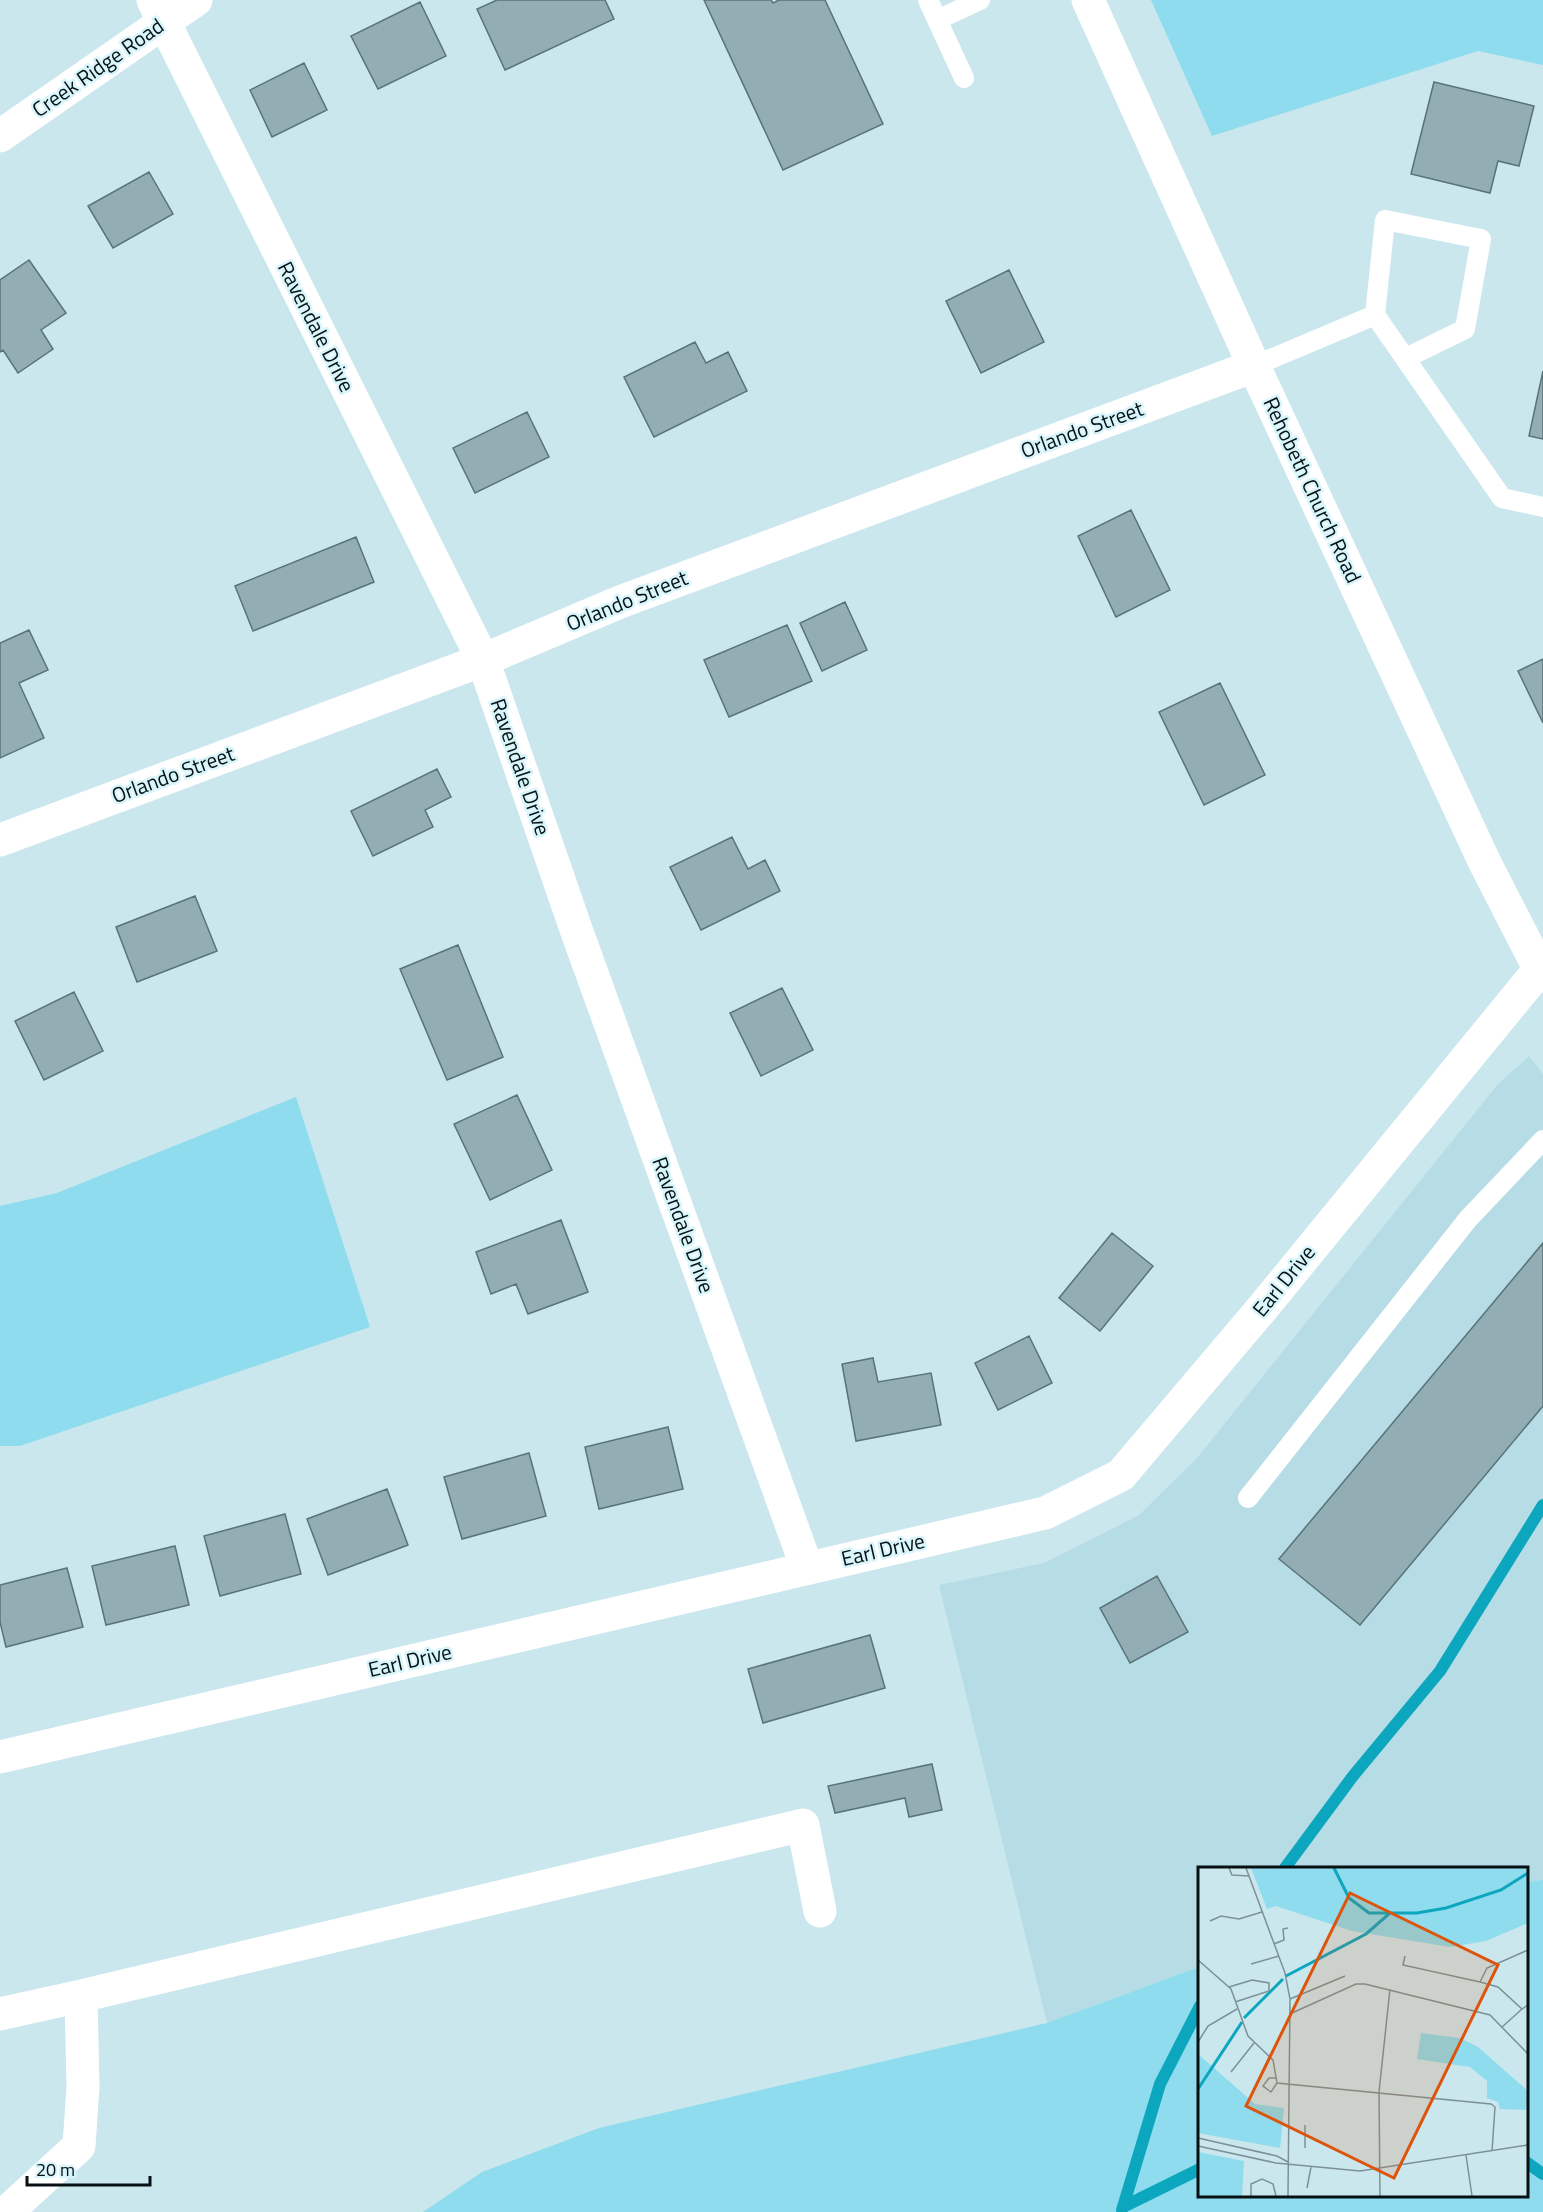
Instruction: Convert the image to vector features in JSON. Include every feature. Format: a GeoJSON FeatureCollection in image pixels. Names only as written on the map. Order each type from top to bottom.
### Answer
{"type":"FeatureCollection","features":[{"type":"Feature","properties":{"kind":"street","name":"Creek Ridge Road"},"geometry":{"type":"LineString","coordinates":[[0,136],[159,11],[196,0]]}},
{"type":"Feature","properties":{"kind":"street","name":"Rehobeth Church Road"},"geometry":{"type":"LineString","coordinates":[[1088,0],[1254,366],[1485,863],[1541,973]]}},
{"type":"Feature","properties":{"kind":"street","name":"Ravendale Drive"},"geometry":{"type":"LineString","coordinates":[[159,11],[483,660],[577,932],[807,1568]]}},
{"type":"Feature","properties":{"kind":"street","name":"Orlando Street"},"geometry":{"type":"LineString","coordinates":[[0,840],[483,660],[620,602],[1254,366]]}},
{"type":"Feature","properties":{"kind":"street","name":"Earl Drive"},"geometry":{"type":"LineString","coordinates":[[0,1756],[1045,1513],[1121,1475],[1541,973]]}},
{"type":"Feature","properties":{"kind":"street"},"geometry":{"type":"LineString","coordinates":[[0,2014],[803,1825],[820,1911]]}},
{"type":"Feature","properties":{"kind":"street"},"geometry":{"type":"LineString","coordinates":[[7,2212],[80,2146],[83,2087],[81,1996]]}},
{"type":"Feature","properties":{"kind":"lane"},"geometry":{"type":"LineString","coordinates":[[928,0],[964,78]]}},
{"type":"Feature","properties":{"kind":"lane"},"geometry":{"type":"LineString","coordinates":[[937,20],[980,0]]}},
{"type":"Feature","properties":{"kind":"lane"},"geometry":{"type":"LineString","coordinates":[[1406,358],[1465,329],[1481,239],[1384,220],[1375,315],[1502,498],[1543,507]]}},
{"type":"Feature","properties":{"kind":"lane"},"geometry":{"type":"LineString","coordinates":[[1254,366],[1375,315]]}},
{"type":"Feature","properties":{"kind":"lane"},"geometry":{"type":"LineString","coordinates":[[1248,1498],[1468,1219],[1543,1140]]}},
{"type":"Feature","properties":{"kind":"shaded area"},"geometry":{"type":"Polygon","coordinates":[[[1151,0],[1543,0],[1543,65],[1478,51],[1212,136],[1151,0]]]}},
{"type":"Feature","properties":{"kind":"shaded area"},"geometry":{"type":"Polygon","coordinates":[[[1529,1056],[1543,1074],[1543,1880],[1528,1882],[1528,1867],[1198,1867],[1198,1967],[1047,2023],[939,1585],[1044,1563],[1139,1515],[1197,1458],[1498,1084],[1529,1056]]]}},
{"type":"Feature","properties":{"kind":"shaded area"},"geometry":{"type":"Polygon","coordinates":[[[296,1097],[370,1327],[20,1446],[0,1446],[0,1206],[57,1193],[296,1097]]]}},
{"type":"Feature","properties":{"kind":"shaded area"},"geometry":{"type":"Polygon","coordinates":[[[1543,1880],[1543,2212],[423,2212],[482,2172],[599,2128],[1047,2023],[1198,1967],[1198,2197],[1528,2197],[1528,1882],[1543,1880]]]}},
{"type":"Feature","properties":{"kind":"building"},"geometry":{"type":"Polygon","coordinates":[[[497,0],[605,0],[614,19],[505,70],[477,9],[497,0]]]}},
{"type":"Feature","properties":{"kind":"building"},"geometry":{"type":"Polygon","coordinates":[[[704,0],[771,0],[773,3],[779,0],[825,0],[883,124],[783,170],[704,0]]]}},
{"type":"Feature","properties":{"kind":"building"},"geometry":{"type":"Polygon","coordinates":[[[420,2],[446,56],[378,89],[351,36],[420,2]]]}},
{"type":"Feature","properties":{"kind":"building"},"geometry":{"type":"Polygon","coordinates":[[[304,63],[327,110],[272,137],[250,90],[304,63]]]}},
{"type":"Feature","properties":{"kind":"building"},"geometry":{"type":"Polygon","coordinates":[[[1434,82],[1534,106],[1519,166],[1498,161],[1490,193],[1411,174],[1434,82]]]}},
{"type":"Feature","properties":{"kind":"building"},"geometry":{"type":"Polygon","coordinates":[[[149,172],[173,214],[113,248],[88,206],[149,172]]]}},
{"type":"Feature","properties":{"kind":"building"},"geometry":{"type":"Polygon","coordinates":[[[29,260],[66,313],[41,330],[53,349],[18,373],[3,350],[0,352],[0,280],[29,260]]]}},
{"type":"Feature","properties":{"kind":"building"},"geometry":{"type":"Polygon","coordinates":[[[1009,270],[1044,342],[981,373],[946,301],[1009,270]]]}},
{"type":"Feature","properties":{"kind":"building"},"geometry":{"type":"Polygon","coordinates":[[[695,342],[706,363],[728,352],[747,391],[654,437],[624,377],[695,342]]]}},
{"type":"Feature","properties":{"kind":"building"},"geometry":{"type":"Polygon","coordinates":[[[1543,371],[1543,439],[1529,436],[1543,371]]]}},
{"type":"Feature","properties":{"kind":"building"},"geometry":{"type":"Polygon","coordinates":[[[527,412],[549,457],[475,493],[453,448],[527,412]]]}},
{"type":"Feature","properties":{"kind":"building"},"geometry":{"type":"Polygon","coordinates":[[[1131,510],[1170,590],[1116,617],[1078,536],[1131,510]]]}},
{"type":"Feature","properties":{"kind":"building"},"geometry":{"type":"Polygon","coordinates":[[[356,537],[374,582],[253,631],[235,586],[356,537]]]}},
{"type":"Feature","properties":{"kind":"building"},"geometry":{"type":"Polygon","coordinates":[[[845,602],[867,650],[822,671],[800,623],[845,602]]]}},
{"type":"Feature","properties":{"kind":"building"},"geometry":{"type":"Polygon","coordinates":[[[787,625],[812,681],[729,717],[704,660],[787,625]]]}},
{"type":"Feature","properties":{"kind":"building"},"geometry":{"type":"Polygon","coordinates":[[[29,630],[48,670],[19,683],[44,738],[0,758],[0,643],[29,630]]]}},
{"type":"Feature","properties":{"kind":"building"},"geometry":{"type":"Polygon","coordinates":[[[1543,659],[1543,723],[1518,671],[1543,659]]]}},
{"type":"Feature","properties":{"kind":"building"},"geometry":{"type":"Polygon","coordinates":[[[1220,683],[1265,775],[1204,805],[1159,712],[1220,683]]]}},
{"type":"Feature","properties":{"kind":"building"},"geometry":{"type":"Polygon","coordinates":[[[437,769],[451,797],[425,810],[433,827],[373,856],[351,811],[437,769]]]}},
{"type":"Feature","properties":{"kind":"building"},"geometry":{"type":"Polygon","coordinates":[[[732,837],[748,869],[765,860],[780,891],[701,930],[670,867],[732,837]]]}},
{"type":"Feature","properties":{"kind":"building"},"geometry":{"type":"Polygon","coordinates":[[[195,896],[217,951],[137,982],[116,927],[195,896]]]}},
{"type":"Feature","properties":{"kind":"building"},"geometry":{"type":"Polygon","coordinates":[[[458,945],[503,1057],[447,1080],[400,969],[458,945]]]}},
{"type":"Feature","properties":{"kind":"building"},"geometry":{"type":"Polygon","coordinates":[[[782,988],[813,1050],[761,1076],[730,1013],[782,988]]]}},
{"type":"Feature","properties":{"kind":"building"},"geometry":{"type":"Polygon","coordinates":[[[74,992],[103,1051],[44,1080],[15,1021],[74,992]]]}},
{"type":"Feature","properties":{"kind":"building"},"geometry":{"type":"Polygon","coordinates":[[[517,1095],[552,1170],[490,1200],[454,1124],[517,1095]]]}},
{"type":"Feature","properties":{"kind":"building"},"geometry":{"type":"Polygon","coordinates":[[[561,1220],[588,1292],[528,1314],[516,1284],[491,1294],[476,1252],[561,1220]]]}},
{"type":"Feature","properties":{"kind":"building"},"geometry":{"type":"Polygon","coordinates":[[[1112,1233],[1153,1266],[1100,1331],[1059,1298],[1112,1233]]]}},
{"type":"Feature","properties":{"kind":"building"},"geometry":{"type":"Polygon","coordinates":[[[1543,1243],[1543,1406],[1360,1625],[1279,1559],[1543,1243]]]}},
{"type":"Feature","properties":{"kind":"building"},"geometry":{"type":"Polygon","coordinates":[[[1029,1336],[1052,1383],[998,1410],[975,1363],[1029,1336]]]}},
{"type":"Feature","properties":{"kind":"building"},"geometry":{"type":"Polygon","coordinates":[[[873,1358],[878,1382],[931,1373],[941,1425],[856,1441],[842,1364],[873,1358]]]}},
{"type":"Feature","properties":{"kind":"building"},"geometry":{"type":"Polygon","coordinates":[[[668,1427],[683,1489],[599,1509],[585,1447],[668,1427]]]}},
{"type":"Feature","properties":{"kind":"building"},"geometry":{"type":"Polygon","coordinates":[[[529,1453],[546,1516],[462,1539],[444,1477],[529,1453]]]}},
{"type":"Feature","properties":{"kind":"building"},"geometry":{"type":"Polygon","coordinates":[[[387,1489],[408,1545],[328,1575],[307,1519],[387,1489]]]}},
{"type":"Feature","properties":{"kind":"building"},"geometry":{"type":"Polygon","coordinates":[[[285,1514],[301,1574],[220,1596],[204,1536],[285,1514]]]}},
{"type":"Feature","properties":{"kind":"building"},"geometry":{"type":"Polygon","coordinates":[[[175,1546],[189,1605],[106,1625],[92,1566],[175,1546]]]}},
{"type":"Feature","properties":{"kind":"building"},"geometry":{"type":"Polygon","coordinates":[[[67,1568],[83,1627],[6,1647],[0,1622],[0,1585],[67,1568]]]}},
{"type":"Feature","properties":{"kind":"building"},"geometry":{"type":"Polygon","coordinates":[[[1157,1576],[1188,1632],[1130,1663],[1100,1608],[1157,1576]]]}},
{"type":"Feature","properties":{"kind":"building"},"geometry":{"type":"Polygon","coordinates":[[[870,1635],[885,1688],[763,1723],[748,1669],[870,1635]]]}},
{"type":"Feature","properties":{"kind":"building"},"geometry":{"type":"Polygon","coordinates":[[[932,1764],[942,1810],[909,1817],[905,1798],[835,1813],[828,1786],[932,1764]]]}},
{"type":"Feature","properties":{"kind":"waterway"},"geometry":{"type":"LineString","coordinates":[[1286,1867],[1353,1776],[1440,1671],[1543,1505]]}},
{"type":"Feature","properties":{"kind":"waterway"},"geometry":{"type":"LineString","coordinates":[[1123,2207],[1160,2084],[1198,2010]]}},
{"type":"Feature","properties":{"kind":"waterway"},"geometry":{"type":"LineString","coordinates":[[1528,2163],[1543,2174]]}},
{"type":"Feature","properties":{"kind":"waterway"},"geometry":{"type":"LineString","coordinates":[[1122,2210],[1123,2207],[1198,2170]]}}]}
